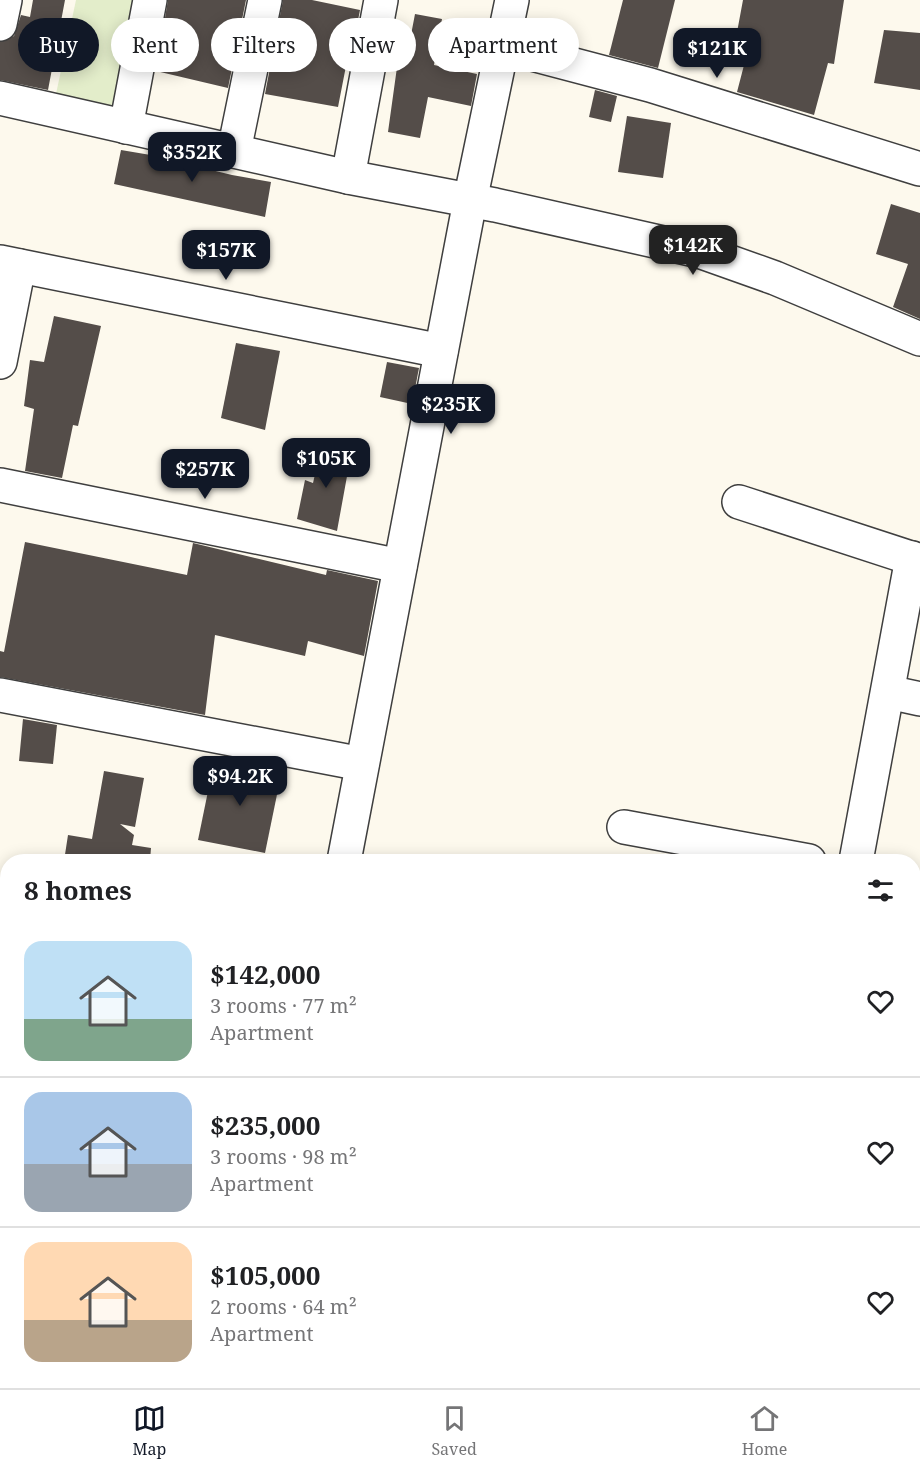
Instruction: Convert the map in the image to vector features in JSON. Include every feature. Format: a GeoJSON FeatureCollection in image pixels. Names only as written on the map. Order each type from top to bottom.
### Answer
{"type":"FeatureCollection","features":[{"type":"Feature","properties":{"kind":"street"},"geometry":{"type":"LineString","coordinates":[[0,24],[4,0]]}},
{"type":"Feature","properties":{"kind":"street"},"geometry":{"type":"LineString","coordinates":[[126,127],[150,0]]}},
{"type":"Feature","properties":{"kind":"street"},"geometry":{"type":"LineString","coordinates":[[234,151],[265,0]]}},
{"type":"Feature","properties":{"kind":"street"},"geometry":{"type":"LineString","coordinates":[[348,177],[381,0]]}},
{"type":"Feature","properties":{"kind":"street"},"geometry":{"type":"LineString","coordinates":[[508,18],[512,0]]}},
{"type":"Feature","properties":{"kind":"street"},"geometry":{"type":"LineString","coordinates":[[579,66],[650,85],[918,168]]}},
{"type":"Feature","properties":{"kind":"street"},"geometry":{"type":"LineString","coordinates":[[345,854],[497,72]]}},
{"type":"Feature","properties":{"kind":"street"},"geometry":{"type":"LineString","coordinates":[[0,98],[348,177],[699,251],[775,278],[920,339]]}},
{"type":"Feature","properties":{"kind":"street"},"geometry":{"type":"LineString","coordinates":[[0,362],[10,264],[441,351]]}},
{"type":"Feature","properties":{"kind":"street"},"geometry":{"type":"LineString","coordinates":[[0,485],[400,566]]}},
{"type":"Feature","properties":{"kind":"street"},"geometry":{"type":"LineString","coordinates":[[739,502],[916,560],[857,854]]}},
{"type":"Feature","properties":{"kind":"street"},"geometry":{"type":"LineString","coordinates":[[888,692],[920,699]]}},
{"type":"Feature","properties":{"kind":"street"},"geometry":{"type":"LineString","coordinates":[[0,695],[362,764]]}},
{"type":"Feature","properties":{"kind":"street"},"geometry":{"type":"LineString","coordinates":[[624,827],[771,854]]}},
{"type":"Feature","properties":{"kind":"green space"},"geometry":{"type":"Polygon","coordinates":[[[76,0],[140,0],[136,18],[111,18],[111,72],[125,72],[118,107],[56,94],[61,72],[99,72],[99,18],[72,18],[76,0]]]}},
{"type":"Feature","properties":{"kind":"building"},"geometry":{"type":"Polygon","coordinates":[[[33,0],[65,0],[62,18],[20,18],[21,15],[30,17],[33,0]]]}},
{"type":"Feature","properties":{"kind":"building"},"geometry":{"type":"Polygon","coordinates":[[[168,0],[246,0],[242,18],[211,18],[211,72],[231,72],[228,88],[160,72],[199,72],[199,18],[165,18],[168,0]]]}},
{"type":"Feature","properties":{"kind":"building"},"geometry":{"type":"Polygon","coordinates":[[[283,0],[312,0],[360,10],[358,18],[329,18],[329,72],[345,72],[338,107],[265,94],[269,72],[317,72],[317,18],[280,18],[283,0]]]}},
{"type":"Feature","properties":{"kind":"building"},"geometry":{"type":"Polygon","coordinates":[[[623,0],[675,0],[658,68],[609,55],[623,0]]]}},
{"type":"Feature","properties":{"kind":"building"},"geometry":{"type":"Polygon","coordinates":[[[743,0],[844,0],[834,64],[828,63],[814,115],[737,92],[749,46],[735,43],[743,0]]]}},
{"type":"Feature","properties":{"kind":"building"},"geometry":{"type":"Polygon","coordinates":[[[415,14],[437,18],[428,18],[428,72],[477,74],[471,106],[428,97],[420,138],[388,132],[396,72],[416,72],[415,14]]]}},
{"type":"Feature","properties":{"kind":"building"},"geometry":{"type":"Polygon","coordinates":[[[18,24],[18,72],[51,72],[48,90],[0,80],[0,42],[14,36],[18,24]]]}},
{"type":"Feature","properties":{"kind":"building"},"geometry":{"type":"Polygon","coordinates":[[[884,30],[920,33],[920,90],[874,83],[884,30]]]}},
{"type":"Feature","properties":{"kind":"building"},"geometry":{"type":"Polygon","coordinates":[[[595,90],[617,96],[611,122],[589,117],[595,90]]]}},
{"type":"Feature","properties":{"kind":"building"},"geometry":{"type":"Polygon","coordinates":[[[627,116],[671,123],[663,178],[618,172],[627,116]]]}},
{"type":"Feature","properties":{"kind":"building"},"geometry":{"type":"Polygon","coordinates":[[[121,150],[192,162],[191,165],[271,182],[265,217],[114,184],[121,150]]]}},
{"type":"Feature","properties":{"kind":"building"},"geometry":{"type":"Polygon","coordinates":[[[891,204],[920,213],[920,319],[893,307],[908,264],[876,254],[891,204]]]}},
{"type":"Feature","properties":{"kind":"building"},"geometry":{"type":"Polygon","coordinates":[[[54,316],[101,326],[78,426],[73,425],[62,478],[25,471],[34,409],[24,406],[30,360],[44,362],[54,316]]]}},
{"type":"Feature","properties":{"kind":"building"},"geometry":{"type":"Polygon","coordinates":[[[236,343],[280,351],[265,430],[221,418],[236,343]]]}},
{"type":"Feature","properties":{"kind":"building"},"geometry":{"type":"Polygon","coordinates":[[[387,362],[419,368],[412,404],[380,397],[387,362]]]}},
{"type":"Feature","properties":{"kind":"building"},"geometry":{"type":"Polygon","coordinates":[[[322,444],[352,449],[337,531],[297,519],[305,480],[313,483],[322,444]]]}},
{"type":"Feature","properties":{"kind":"building"},"geometry":{"type":"Polygon","coordinates":[[[25,542],[187,575],[193,543],[326,575],[327,570],[378,581],[364,656],[308,641],[305,656],[215,635],[205,715],[0,677],[0,651],[4,652],[25,542]]]}},
{"type":"Feature","properties":{"kind":"building"},"geometry":{"type":"Polygon","coordinates":[[[23,719],[57,725],[53,764],[19,761],[23,719]]]}},
{"type":"Feature","properties":{"kind":"building"},"geometry":{"type":"Polygon","coordinates":[[[214,762],[281,775],[265,853],[198,840],[214,762]]]}},
{"type":"Feature","properties":{"kind":"building"},"geometry":{"type":"Polygon","coordinates":[[[104,771],[144,778],[135,827],[120,824],[134,835],[132,845],[151,848],[151,854],[65,854],[68,835],[92,839],[104,771]]]}}]}
